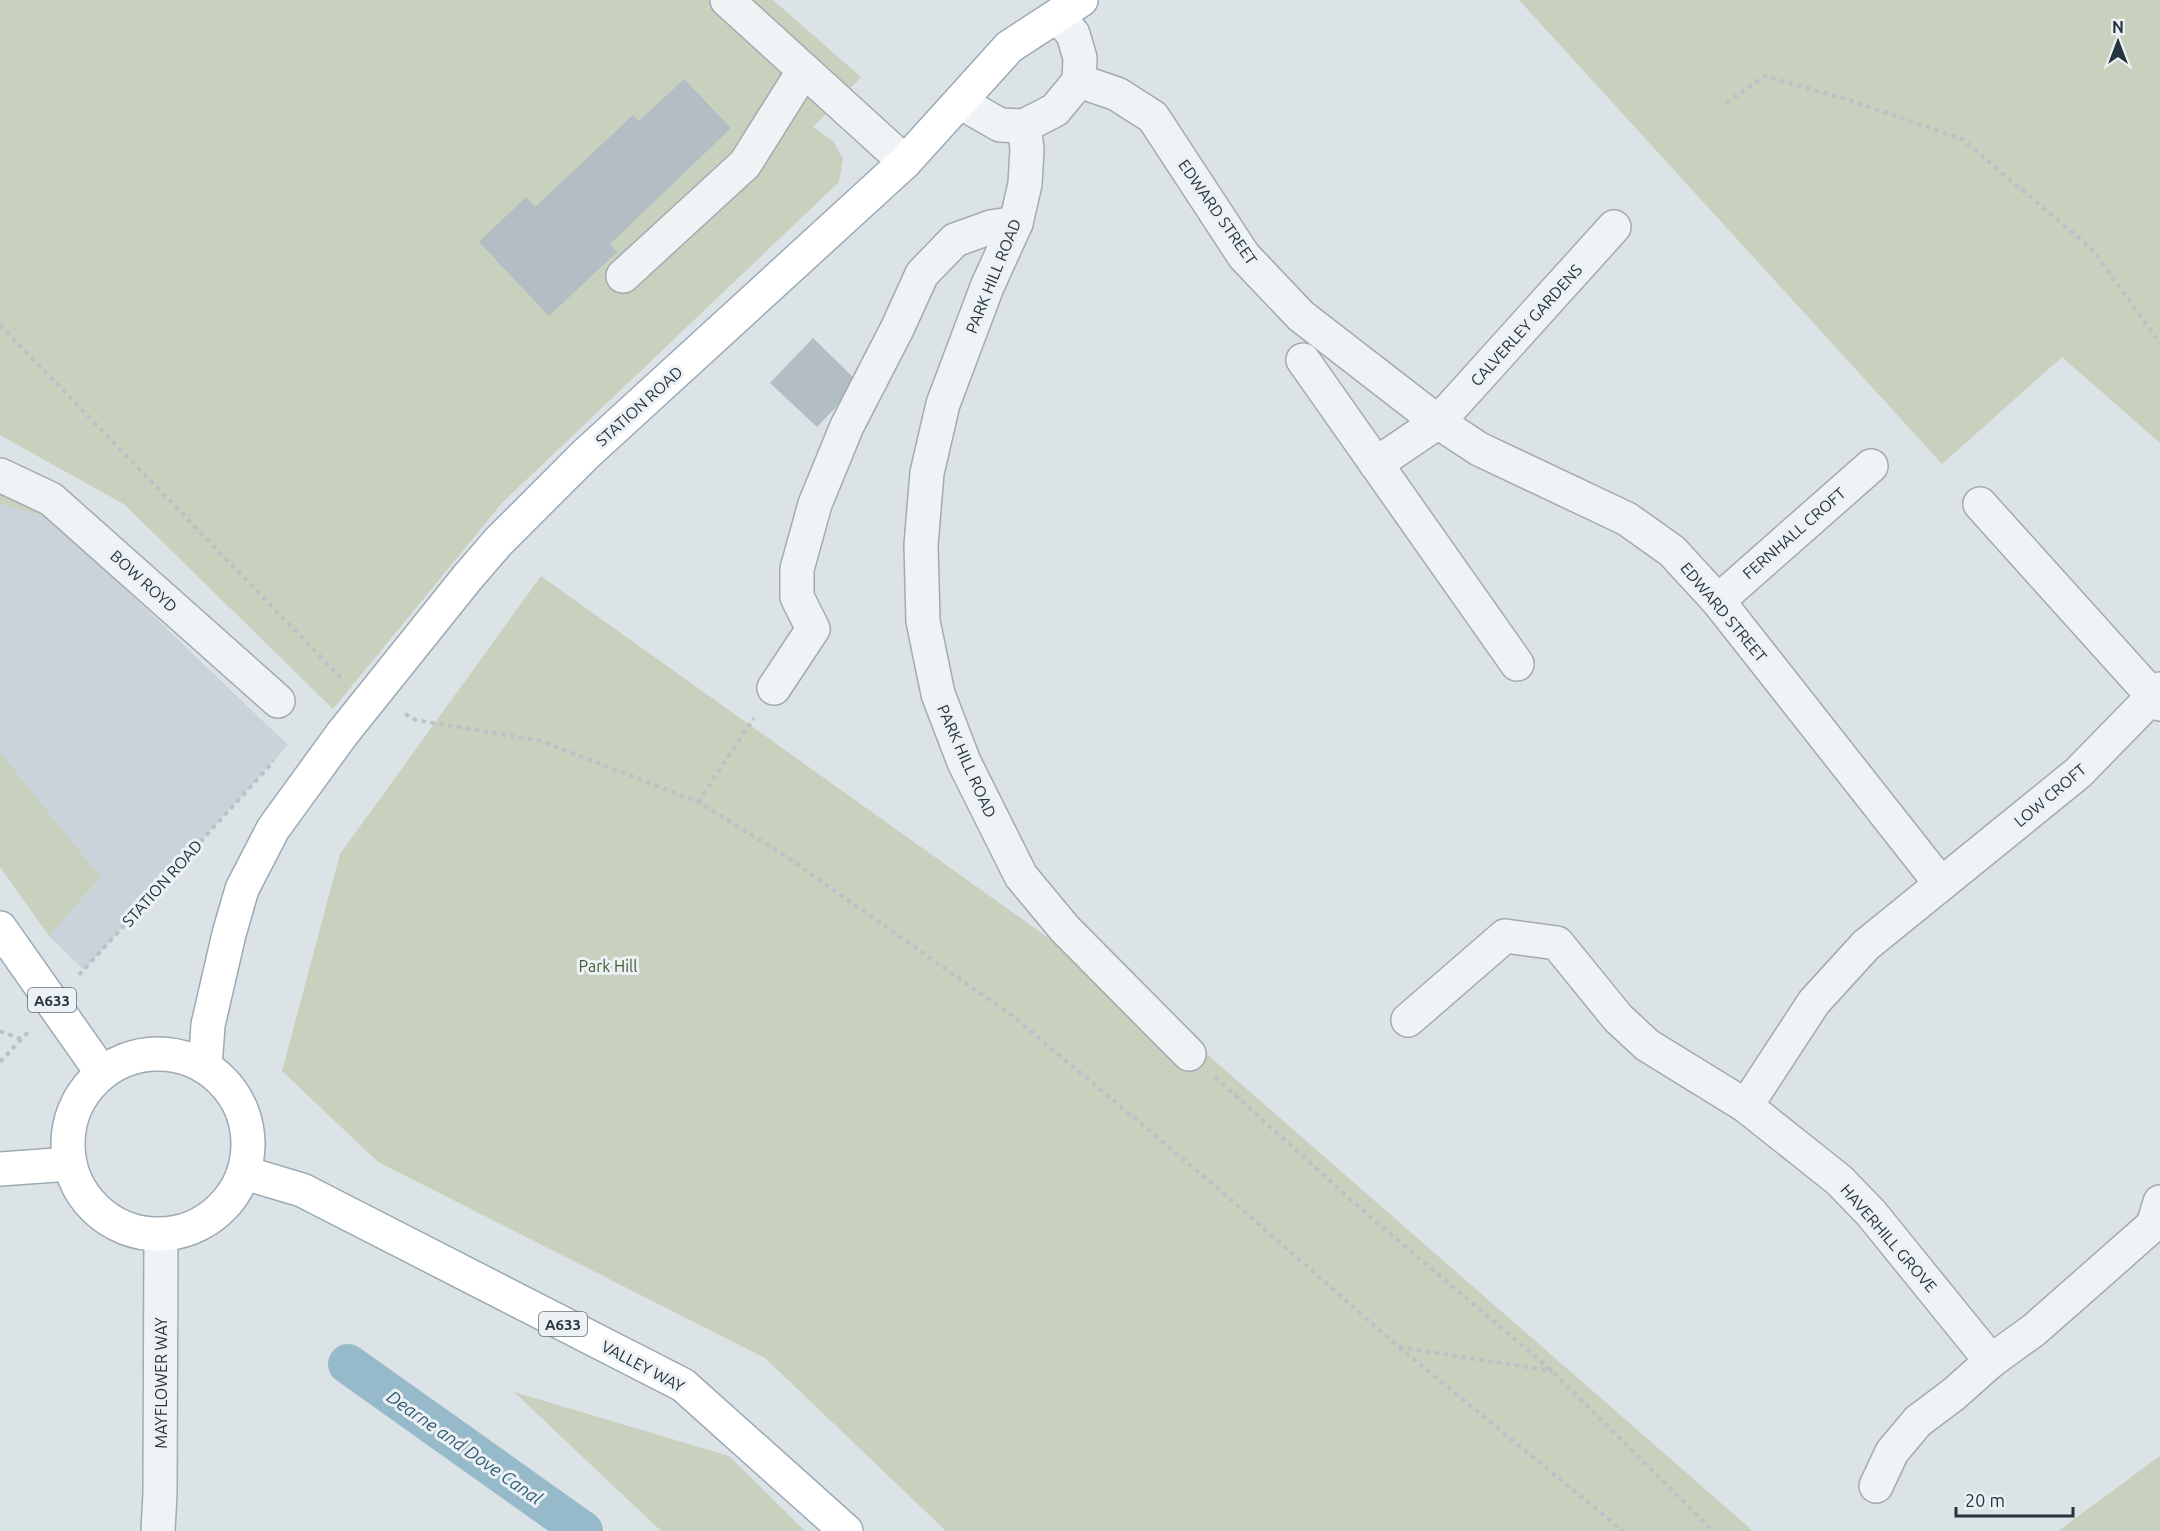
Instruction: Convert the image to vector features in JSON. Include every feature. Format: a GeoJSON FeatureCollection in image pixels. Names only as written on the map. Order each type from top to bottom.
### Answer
{"type":"FeatureCollection","features":[{"type":"Feature","properties":{"kind":"main road","name":"STATION ROAD"},"geometry":{"type":"LineString","coordinates":[[205,1067],[208,1025],[229,934],[242,890],[273,829],[342,734],[467,578],[498,542],[586,454],[905,162],[1009,48],[1069,8]]}},
{"type":"Feature","properties":{"kind":"main road","name":"A633"},"geometry":{"type":"LineString","coordinates":[[0,928],[102,1073]]}},
{"type":"Feature","properties":{"kind":"main road"},"geometry":{"type":"LineString","coordinates":[[153,1054],[180,1056],[205,1067],[228,1086],[243,1113],[249,1143],[245,1173],[232,1197],[213,1217],[188,1230],[161,1235],[130,1231],[103,1216],[82,1193],[70,1164],[68,1139],[73,1114],[84,1092],[102,1073],[126,1060],[153,1054]]}},
{"type":"Feature","properties":{"kind":"main road"},"geometry":{"type":"LineString","coordinates":[[0,1169],[70,1164]]}},
{"type":"Feature","properties":{"kind":"main road","name":"VALLEY WAY"},"geometry":{"type":"LineString","coordinates":[[245,1173],[302,1190],[683,1385],[846,1531]]}},
{"type":"Feature","properties":{"kind":"street"},"geometry":{"type":"LineString","coordinates":[[727,0],[905,162]]}},
{"type":"Feature","properties":{"kind":"street","name":"STATION ROAD"},"geometry":{"type":"LineString","coordinates":[[1069,8],[1080,58],[1079,81]]}},
{"type":"Feature","properties":{"kind":"street"},"geometry":{"type":"LineString","coordinates":[[623,276],[745,164],[804,70]]}},
{"type":"Feature","properties":{"kind":"street"},"geometry":{"type":"LineString","coordinates":[[960,102],[1000,125],[1024,126],[1055,110],[1079,81]]}},
{"type":"Feature","properties":{"kind":"street","name":"EDWARD STREET"},"geometry":{"type":"LineString","coordinates":[[1079,81],[1117,94],[1153,117],[1244,256],[1301,316],[1438,422],[1479,449],[1627,519],[1672,551],[1718,601],[1941,884]]}},
{"type":"Feature","properties":{"kind":"street","name":"PARK HILL ROAD"},"geometry":{"type":"LineString","coordinates":[[1024,126],[1027,149],[1025,184],[1016,223],[987,287],[943,404],[927,473],[922,528],[923,621],[938,694],[960,750],[1021,876],[1065,929],[1189,1054]]}},
{"type":"Feature","properties":{"kind":"street"},"geometry":{"type":"LineString","coordinates":[[774,688],[813,629],[796,597],[797,569],[815,504],[847,426],[897,329],[922,274],[956,240],[991,228],[1016,223]]}},
{"type":"Feature","properties":{"kind":"street","name":"CALVERLEY GARDENS"},"geometry":{"type":"LineString","coordinates":[[1438,422],[1614,228]]}},
{"type":"Feature","properties":{"kind":"street"},"geometry":{"type":"LineString","coordinates":[[1303,360],[1517,664]]}},
{"type":"Feature","properties":{"kind":"street"},"geometry":{"type":"LineString","coordinates":[[1376,464],[1438,422]]}},
{"type":"Feature","properties":{"kind":"street","name":"FERNHALL CROFT"},"geometry":{"type":"LineString","coordinates":[[1718,601],[1871,466]]}},
{"type":"Feature","properties":{"kind":"street","name":"BOW ROYD"},"geometry":{"type":"LineString","coordinates":[[0,475],[51,499],[278,701]]}},
{"type":"Feature","properties":{"kind":"street"},"geometry":{"type":"LineString","coordinates":[[1980,504],[2157,696]]}},
{"type":"Feature","properties":{"kind":"street","name":"LOW CROFT"},"geometry":{"type":"LineString","coordinates":[[1941,884],[2078,773],[2157,696]]}},
{"type":"Feature","properties":{"kind":"street"},"geometry":{"type":"LineString","coordinates":[[1746,1106],[1814,1002],[1866,945],[1941,884]]}},
{"type":"Feature","properties":{"kind":"street","name":"HAVERHILL GROVE"},"geometry":{"type":"LineString","coordinates":[[1408,1020],[1505,936],[1557,943],[1618,1018],[1647,1045],[1746,1106],[1839,1180],[1871,1213],[1991,1361]]}},
{"type":"Feature","properties":{"kind":"street"},"geometry":{"type":"LineString","coordinates":[[1876,1486],[1892,1452],[1918,1421],[1954,1394],[1991,1361],[2034,1330],[2152,1225],[2160,1202]]}},
{"type":"Feature","properties":{"kind":"street","name":"MAYFLOWER WAY"},"geometry":{"type":"LineString","coordinates":[[158,1531],[161,1235]]}},
{"type":"Feature","properties":{"kind":"path"},"geometry":{"type":"LineString","coordinates":[[1726,103],[1765,76],[1852,101],[1962,139],[2092,249],[2160,343]]}},
{"type":"Feature","properties":{"kind":"path"},"geometry":{"type":"LineString","coordinates":[[0,325],[349,686]]}},
{"type":"Feature","properties":{"kind":"path"},"geometry":{"type":"LineString","coordinates":[[698,802],[774,688]]}},
{"type":"Feature","properties":{"kind":"path"},"geometry":{"type":"LineString","coordinates":[[397,710],[416,720],[541,741],[698,802],[781,853],[1014,1017],[1221,1191],[1399,1347],[1623,1531]]}},
{"type":"Feature","properties":{"kind":"path","name":"STATION ROAD"},"geometry":{"type":"LineString","coordinates":[[0,1062],[280,753]]}},
{"type":"Feature","properties":{"kind":"path"},"geometry":{"type":"LineString","coordinates":[[0,1031],[21,1040]]}},
{"type":"Feature","properties":{"kind":"path"},"geometry":{"type":"LineString","coordinates":[[1189,1054],[1367,1214],[1552,1371],[1713,1531]]}},
{"type":"Feature","properties":{"kind":"path"},"geometry":{"type":"LineString","coordinates":[[1399,1347],[1552,1371]]}},
{"type":"Feature","properties":{"kind":"shaded area"},"geometry":{"type":"Polygon","coordinates":[[[0,504],[51,518],[288,745],[84,970],[49,936],[101,877],[0,752],[0,504]]]}},
{"type":"Feature","properties":{"kind":"green space"},"geometry":{"type":"Polygon","coordinates":[[[0,0],[773,0],[861,77],[813,127],[833,141],[843,159],[839,182],[502,503],[333,709],[125,505],[0,435],[0,0]]]}},
{"type":"Feature","properties":{"kind":"green space"},"geometry":{"type":"Polygon","coordinates":[[[1519,0],[2160,0],[2160,443],[2062,357],[1942,464],[1519,0]]]}},
{"type":"Feature","properties":{"kind":"green space"},"geometry":{"type":"Polygon","coordinates":[[[0,492],[51,518],[0,504],[0,492]]]}},
{"type":"Feature","properties":{"kind":"green space","name":"Park Hill"},"geometry":{"type":"Polygon","coordinates":[[[541,576],[1186,1036],[1753,1531],[946,1531],[765,1358],[378,1162],[282,1071],[340,854],[541,576]]]}},
{"type":"Feature","properties":{"kind":"green space"},"geometry":{"type":"Polygon","coordinates":[[[0,752],[101,877],[49,936],[0,867],[0,752]]]}},
{"type":"Feature","properties":{"kind":"green space"},"geometry":{"type":"Polygon","coordinates":[[[514,1392],[729,1456],[805,1531],[661,1531],[514,1392]]]}},
{"type":"Feature","properties":{"kind":"green space"},"geometry":{"type":"Polygon","coordinates":[[[2160,1456],[2160,1531],[2058,1531],[2160,1456]]]}},
{"type":"Feature","properties":{"kind":"building"},"geometry":{"type":"Polygon","coordinates":[[[684,79],[731,128],[610,244],[617,252],[549,316],[479,242],[526,197],[535,207],[633,115],[639,121],[684,79]]]}},
{"type":"Feature","properties":{"kind":"building"},"geometry":{"type":"Polygon","coordinates":[[[813,338],[859,383],[817,427],[770,383],[813,338]]]}},
{"type":"Feature","properties":{"kind":"waterway","name":"Dearne and Dove Canal"},"geometry":{"type":"LineString","coordinates":[[348,1364],[583,1531]]}}]}
